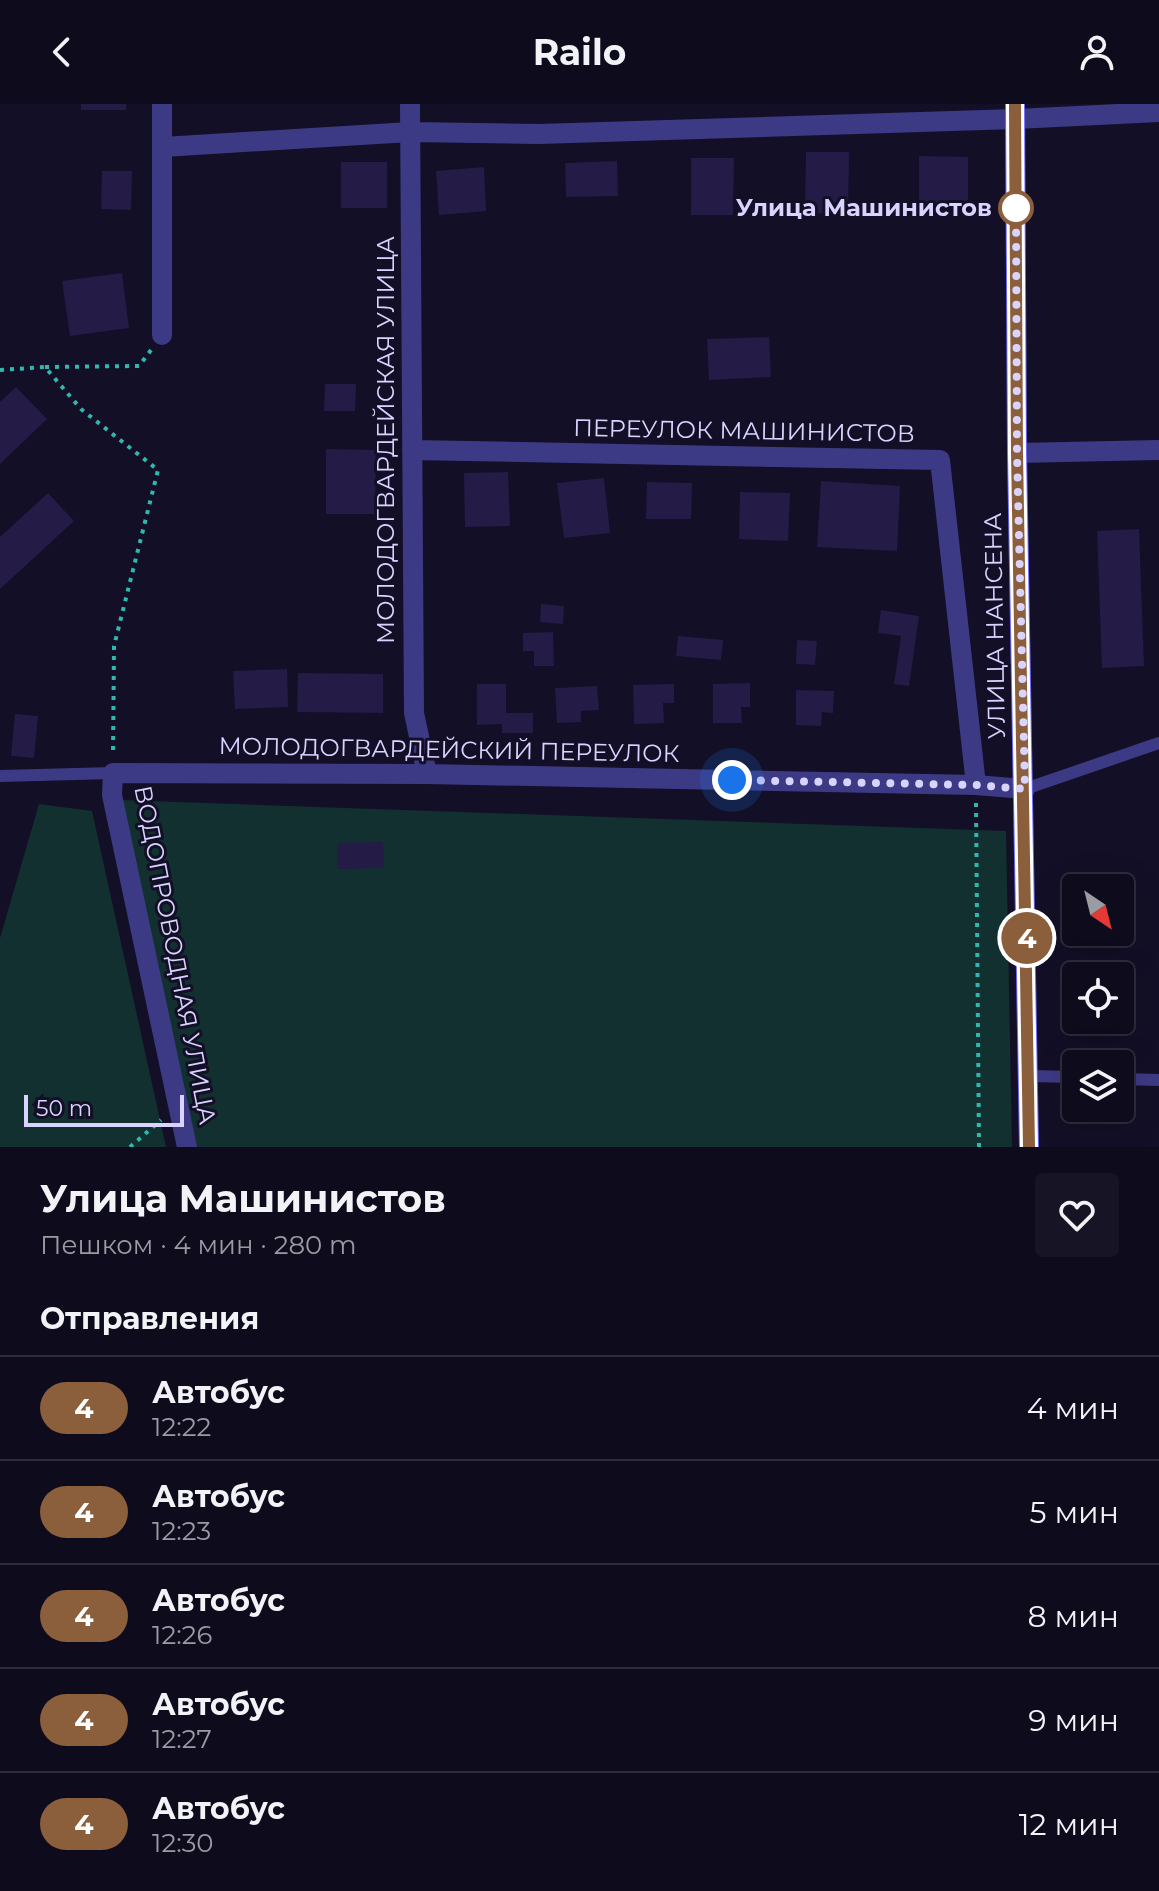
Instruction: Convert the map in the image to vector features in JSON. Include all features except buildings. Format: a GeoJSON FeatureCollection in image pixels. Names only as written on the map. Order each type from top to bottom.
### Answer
{"type":"FeatureCollection","features":[{"type":"Feature","properties":{"kind":"main road","name":"УЛИЦА НАНСЕНА"},"geometry":{"type":"LineString","coordinates":[[1015,112],[1017,453],[1029,1147]]}},
{"type":"Feature","properties":{"kind":"street"},"geometry":{"type":"LineString","coordinates":[[162,104],[162,335]]}},
{"type":"Feature","properties":{"kind":"street","name":"МОЛОДОГВАРДЕЙСКАЯ УЛИЦА"},"geometry":{"type":"LineString","coordinates":[[410,104],[414,713],[427,774]]}},
{"type":"Feature","properties":{"kind":"street"},"geometry":{"type":"LineString","coordinates":[[163,147],[410,132],[539,134],[1015,112],[1159,112]]}},
{"type":"Feature","properties":{"kind":"street","name":"ПЕРЕУЛОК МАШИНИСТОВ"},"geometry":{"type":"LineString","coordinates":[[412,450],[940,460],[976,785]]}},
{"type":"Feature","properties":{"kind":"street"},"geometry":{"type":"LineString","coordinates":[[1017,453],[1159,450]]}},
{"type":"Feature","properties":{"kind":"street","name":"МОЛОДОГВАРДЕЙСКИЙ ПЕРЕУЛОК"},"geometry":{"type":"LineString","coordinates":[[113,773],[427,774],[976,785],[1025,789]]}},
{"type":"Feature","properties":{"kind":"street","name":"ВОДОПРОВОДНАЯ УЛИЦА"},"geometry":{"type":"LineString","coordinates":[[113,773],[112,795],[187,1147]]}},
{"type":"Feature","properties":{"kind":"lane"},"geometry":{"type":"LineString","coordinates":[[1025,789],[1159,743]]}},
{"type":"Feature","properties":{"kind":"lane"},"geometry":{"type":"LineString","coordinates":[[0,776],[113,773]]}},
{"type":"Feature","properties":{"kind":"lane"},"geometry":{"type":"LineString","coordinates":[[1029,1076],[1062,1077]]}},
{"type":"Feature","properties":{"kind":"lane"},"geometry":{"type":"LineString","coordinates":[[1134,1079],[1159,1080]]}},
{"type":"Feature","properties":{"kind":"path"},"geometry":{"type":"LineString","coordinates":[[0,370],[139,366],[162,335]]}},
{"type":"Feature","properties":{"kind":"path"},"geometry":{"type":"LineString","coordinates":[[45,367],[81,409],[158,470],[114,646],[113,773]]}},
{"type":"Feature","properties":{"kind":"path"},"geometry":{"type":"LineString","coordinates":[[976,785],[979,1147]]}},
{"type":"Feature","properties":{"kind":"path"},"geometry":{"type":"LineString","coordinates":[[130,1147],[178,1106]]}},
{"type":"Feature","properties":{"kind":"green space"},"geometry":{"type":"Polygon","coordinates":[[[119,800],[1006,831],[1012,1147],[197,1147],[119,800]]]}},
{"type":"Feature","properties":{"kind":"green space"},"geometry":{"type":"Polygon","coordinates":[[[39,804],[92,811],[166,1147],[0,1147],[0,938],[39,804]]]}},
{"type":"Feature","properties":{"kind":"bus line","name":"4"},"geometry":{"type":"LineString","coordinates":[[1015,104],[1017,453],[1029,1147]]}},
{"type":"Feature","properties":{"kind":"place","name":"Улица Машинистов"},"geometry":{"type":"Point","coordinates":[1016,208]}},
{"type":"Feature","properties":{"kind":"route"},"geometry":{"type":"LineString","coordinates":[[732,780],[976,785],[1025,789],[1017,453],[1016,208]]}}]}
